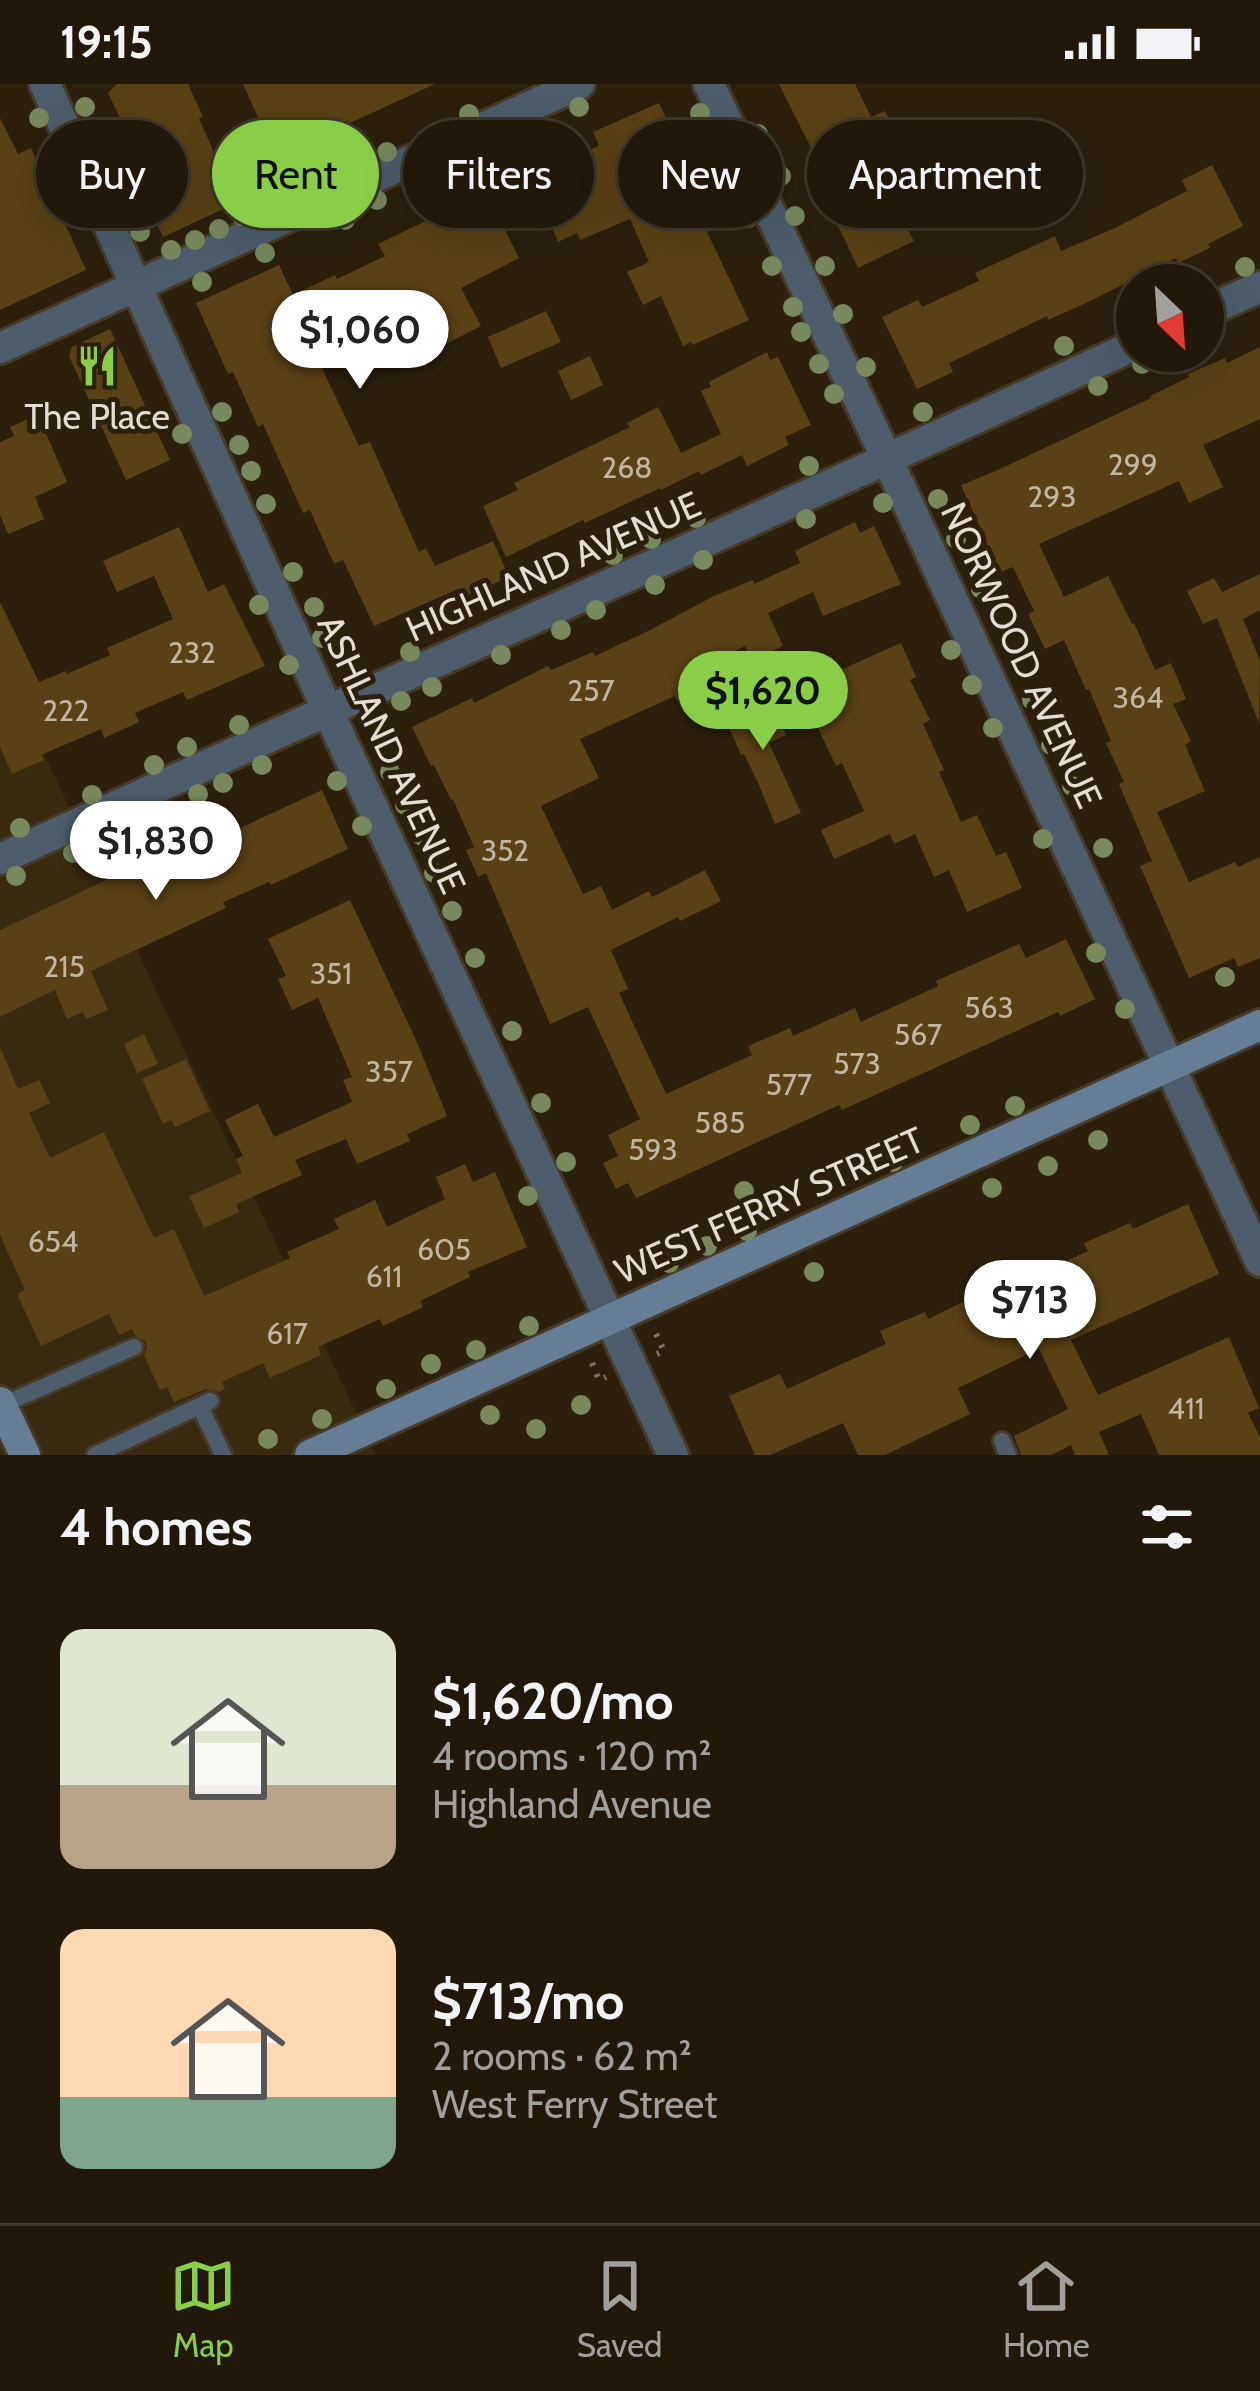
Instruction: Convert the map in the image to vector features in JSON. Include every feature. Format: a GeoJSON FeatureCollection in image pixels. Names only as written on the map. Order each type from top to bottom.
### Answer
{"type":"FeatureCollection","features":[{"type":"Feature","properties":{"kind":"street","name":"ASHLAND AVENUE"},"geometry":{"type":"LineString","coordinates":[[45,84],[327,709],[673,1455]]}},
{"type":"Feature","properties":{"kind":"street"},"geometry":{"type":"LineString","coordinates":[[0,348],[579,84]]}},
{"type":"Feature","properties":{"kind":"street","name":"NORWOOD AVENUE"},"geometry":{"type":"LineString","coordinates":[[709,84],[1260,1261]]}},
{"type":"Feature","properties":{"kind":"street"},"geometry":{"type":"LineString","coordinates":[[1224,303],[1260,287]]}},
{"type":"Feature","properties":{"kind":"street","name":"HIGHLAND AVENUE"},"geometry":{"type":"LineString","coordinates":[[0,859],[1116,354]]}},
{"type":"Feature","properties":{"kind":"street","name":"WEST FERRY STREET"},"geometry":{"type":"LineString","coordinates":[[310,1455],[1260,1025]]}},
{"type":"Feature","properties":{"kind":"street"},"geometry":{"type":"LineString","coordinates":[[1,1403],[25,1455]]}},
{"type":"Feature","properties":{"kind":"lane"},"geometry":{"type":"LineString","coordinates":[[1,1403],[134,1347]]}},
{"type":"Feature","properties":{"kind":"lane"},"geometry":{"type":"LineString","coordinates":[[95,1455],[205,1404],[223,1455]]}},
{"type":"Feature","properties":{"kind":"path"},"geometry":{"type":"LineString","coordinates":[[656,1334],[664,1351]]}},
{"type":"Feature","properties":{"kind":"path"},"geometry":{"type":"LineString","coordinates":[[592,1363],[599,1380]]}},
{"type":"Feature","properties":{"kind":"shaded area"},"geometry":{"type":"Polygon","coordinates":[[[0,661],[376,1455],[0,1455],[0,661]]]}},
{"type":"Feature","properties":{"kind":"building"},"geometry":{"type":"Polygon","coordinates":[[[117,84],[188,84],[212,148],[212,214],[188,225],[188,120],[121,120],[108,93],[117,84]]]}},
{"type":"Feature","properties":{"kind":"building"},"geometry":{"type":"Polygon","coordinates":[[[243,84],[435,84],[357,120],[259,120],[243,84]]]}},
{"type":"Feature","properties":{"kind":"building"},"geometry":{"type":"Polygon","coordinates":[[[779,84],[855,84],[871,117],[885,111],[889,120],[807,120],[807,140],[779,84]]]}},
{"type":"Feature","properties":{"kind":"building"},"geometry":{"type":"Polygon","coordinates":[[[659,103],[667,120],[620,120],[659,103]]]}},
{"type":"Feature","properties":{"kind":"building"},"geometry":{"type":"Polygon","coordinates":[[[0,118],[18,154],[31,148],[36,159],[36,228],[67,228],[86,270],[0,310],[0,118]]]}},
{"type":"Feature","properties":{"kind":"building"},"geometry":{"type":"Polygon","coordinates":[[[618,121],[618,224],[580,240],[577,233],[558,242],[552,228],[594,228],[594,148],[599,146],[594,132],[618,121]]]}},
{"type":"Feature","properties":{"kind":"building"},"geometry":{"type":"Polygon","coordinates":[[[1212,165],[1243,226],[1178,263],[1176,258],[1164,264],[1116,264],[1116,288],[949,363],[953,372],[917,389],[882,317],[918,300],[922,307],[979,281],[975,273],[1055,236],[1061,251],[1115,228],[1187,191],[1182,180],[1212,165]]]}},
{"type":"Feature","properties":{"kind":"building"},"geometry":{"type":"Polygon","coordinates":[[[159,228],[182,228],[163,237],[159,228]]]}},
{"type":"Feature","properties":{"kind":"building"},"geometry":{"type":"Polygon","coordinates":[[[411,228],[504,228],[519,258],[461,288],[481,326],[432,351],[420,327],[378,349],[369,330],[322,351],[327,360],[320,364],[359,446],[370,442],[419,552],[426,548],[435,566],[493,541],[509,577],[461,598],[458,589],[374,626],[343,560],[334,564],[310,510],[303,513],[263,424],[258,427],[233,372],[228,374],[196,303],[279,265],[293,295],[385,256],[378,244],[411,228]]]}},
{"type":"Feature","properties":{"kind":"building"},"geometry":{"type":"Polygon","coordinates":[[[634,228],[705,228],[749,320],[683,346],[661,296],[643,305],[627,272],[649,262],[634,228]]]}},
{"type":"Feature","properties":{"kind":"building"},"geometry":{"type":"Polygon","coordinates":[[[839,228],[907,228],[914,241],[858,268],[839,228]]]}},
{"type":"Feature","properties":{"kind":"building"},"geometry":{"type":"Polygon","coordinates":[[[546,311],[561,342],[501,368],[488,337],[546,311]]]}},
{"type":"Feature","properties":{"kind":"building"},"geometry":{"type":"Polygon","coordinates":[[[110,329],[170,460],[126,480],[69,356],[72,347],[110,329]]]}},
{"type":"Feature","properties":{"kind":"building"},"geometry":{"type":"Polygon","coordinates":[[[1260,347],[1260,419],[1203,445],[1223,487],[1189,503],[1179,481],[1039,544],[1064,597],[1108,576],[1155,670],[1171,663],[1186,699],[1173,704],[1191,741],[1185,745],[1205,791],[1157,812],[1189,882],[1260,857],[1260,958],[1238,967],[1234,958],[1189,978],[1140,866],[1152,861],[1119,784],[1124,782],[1089,689],[1064,640],[1045,649],[1013,567],[1000,572],[961,485],[1151,398],[1193,372],[1224,372],[1224,358],[1227,363],[1260,347]]]}},
{"type":"Feature","properties":{"kind":"building"},"geometry":{"type":"Polygon","coordinates":[[[767,352],[770,360],[778,357],[811,425],[785,437],[789,445],[747,466],[742,455],[701,475],[699,471],[506,557],[483,506],[518,490],[514,483],[630,427],[627,423],[658,407],[681,453],[721,434],[701,391],[711,387],[709,382],[767,352]]]}},
{"type":"Feature","properties":{"kind":"building"},"geometry":{"type":"Polygon","coordinates":[[[590,356],[603,385],[571,400],[558,371],[590,356]]]}},
{"type":"Feature","properties":{"kind":"building"},"geometry":{"type":"Polygon","coordinates":[[[38,415],[67,482],[35,497],[44,519],[8,534],[0,515],[0,442],[14,436],[10,427],[38,415]]]}},
{"type":"Feature","properties":{"kind":"building"},"geometry":{"type":"Polygon","coordinates":[[[855,522],[860,533],[874,526],[901,584],[823,616],[813,592],[768,613],[783,646],[751,661],[745,646],[700,669],[713,698],[683,712],[675,696],[580,739],[599,778],[541,806],[583,894],[601,886],[612,910],[649,891],[652,897],[705,870],[721,901],[611,950],[628,989],[619,993],[666,1094],[752,1055],[748,1046],[790,1028],[793,1036],[855,1008],[861,1022],[1019,944],[1026,958],[1066,939],[1095,999],[842,1110],[839,1105],[636,1198],[628,1183],[616,1189],[603,1163],[618,1156],[608,1135],[640,1119],[588,1007],[550,1024],[486,873],[478,877],[466,850],[474,847],[453,799],[412,727],[548,666],[551,670],[593,652],[595,656],[714,596],[800,563],[795,551],[855,522]]]}},
{"type":"Feature","properties":{"kind":"building"},"geometry":{"type":"Polygon","coordinates":[[[179,527],[208,592],[224,584],[265,666],[187,700],[183,692],[135,713],[139,722],[104,738],[101,729],[41,755],[44,760],[12,774],[0,747],[0,602],[39,682],[67,674],[110,655],[107,648],[173,619],[154,576],[117,592],[103,561],[179,527]]]}},
{"type":"Feature","properties":{"kind":"building"},"geometry":{"type":"Polygon","coordinates":[[[1260,574],[1260,610],[1243,619],[1260,661],[1259,723],[1217,618],[1203,624],[1187,591],[1214,578],[1222,592],[1260,574]]]}},
{"type":"Feature","properties":{"kind":"building"},"geometry":{"type":"Polygon","coordinates":[[[901,643],[916,677],[910,680],[930,720],[923,724],[944,770],[939,772],[961,822],[977,815],[996,856],[1006,852],[1022,888],[967,912],[949,870],[934,877],[915,834],[894,844],[890,834],[834,859],[821,830],[864,811],[807,705],[846,687],[838,671],[901,643]]]}},
{"type":"Feature","properties":{"kind":"building"},"geometry":{"type":"Polygon","coordinates":[[[768,694],[786,735],[769,743],[801,813],[775,824],[723,714],[768,694]]]}},
{"type":"Feature","properties":{"kind":"building"},"geometry":{"type":"Polygon","coordinates":[[[322,790],[348,849],[223,902],[226,908],[91,971],[108,1010],[86,1019],[83,1012],[67,1019],[55,990],[0,1017],[0,930],[191,837],[235,822],[238,829],[322,790]]]}},
{"type":"Feature","properties":{"kind":"building"},"geometry":{"type":"Polygon","coordinates":[[[350,900],[447,1116],[407,1134],[410,1141],[357,1164],[346,1139],[295,1160],[302,1175],[236,1204],[239,1212],[204,1228],[189,1196],[242,1173],[236,1159],[243,1156],[225,1120],[258,1104],[274,1137],[352,1102],[343,1080],[352,1077],[318,998],[292,1010],[278,979],[286,976],[268,939],[350,900]]]}},
{"type":"Feature","properties":{"kind":"building"},"geometry":{"type":"Polygon","coordinates":[[[144,1034],[158,1064],[137,1073],[124,1044],[144,1034]]]}},
{"type":"Feature","properties":{"kind":"building"},"geometry":{"type":"Polygon","coordinates":[[[0,1047],[18,1089],[39,1080],[50,1103],[29,1113],[50,1158],[104,1132],[154,1238],[174,1229],[204,1296],[290,1258],[287,1252],[339,1229],[334,1219],[375,1200],[387,1227],[445,1199],[436,1177],[465,1164],[473,1182],[495,1172],[527,1247],[468,1272],[470,1277],[420,1301],[423,1307],[383,1326],[380,1319],[318,1347],[321,1355],[270,1378],[263,1363],[222,1382],[225,1389],[219,1392],[206,1389],[174,1402],[167,1387],[160,1390],[144,1355],[145,1341],[132,1329],[119,1335],[109,1314],[41,1346],[17,1294],[25,1290],[0,1235],[0,1047]]]}},
{"type":"Feature","properties":{"kind":"building"},"geometry":{"type":"Polygon","coordinates":[[[186,1059],[210,1111],[175,1127],[171,1120],[163,1124],[142,1079],[186,1059]]]}},
{"type":"Feature","properties":{"kind":"building"},"geometry":{"type":"Polygon","coordinates":[[[1188,1204],[1219,1274],[1071,1340],[1098,1395],[1229,1337],[1259,1408],[1248,1413],[1260,1437],[1260,1455],[1159,1455],[1141,1414],[1099,1432],[1109,1455],[1075,1455],[1071,1445],[1051,1455],[1021,1455],[1014,1436],[1068,1409],[1039,1349],[958,1388],[970,1414],[885,1455],[858,1455],[843,1423],[770,1455],[755,1455],[729,1396],[780,1374],[787,1389],[886,1344],[880,1331],[925,1312],[928,1319],[1002,1283],[1005,1289],[1088,1251],[1084,1243],[1130,1223],[1133,1229],[1188,1204]]]}},
{"type":"Feature","properties":{"kind":"place","name":"The Place"},"geometry":{"type":"Point","coordinates":[97,366]}}]}
